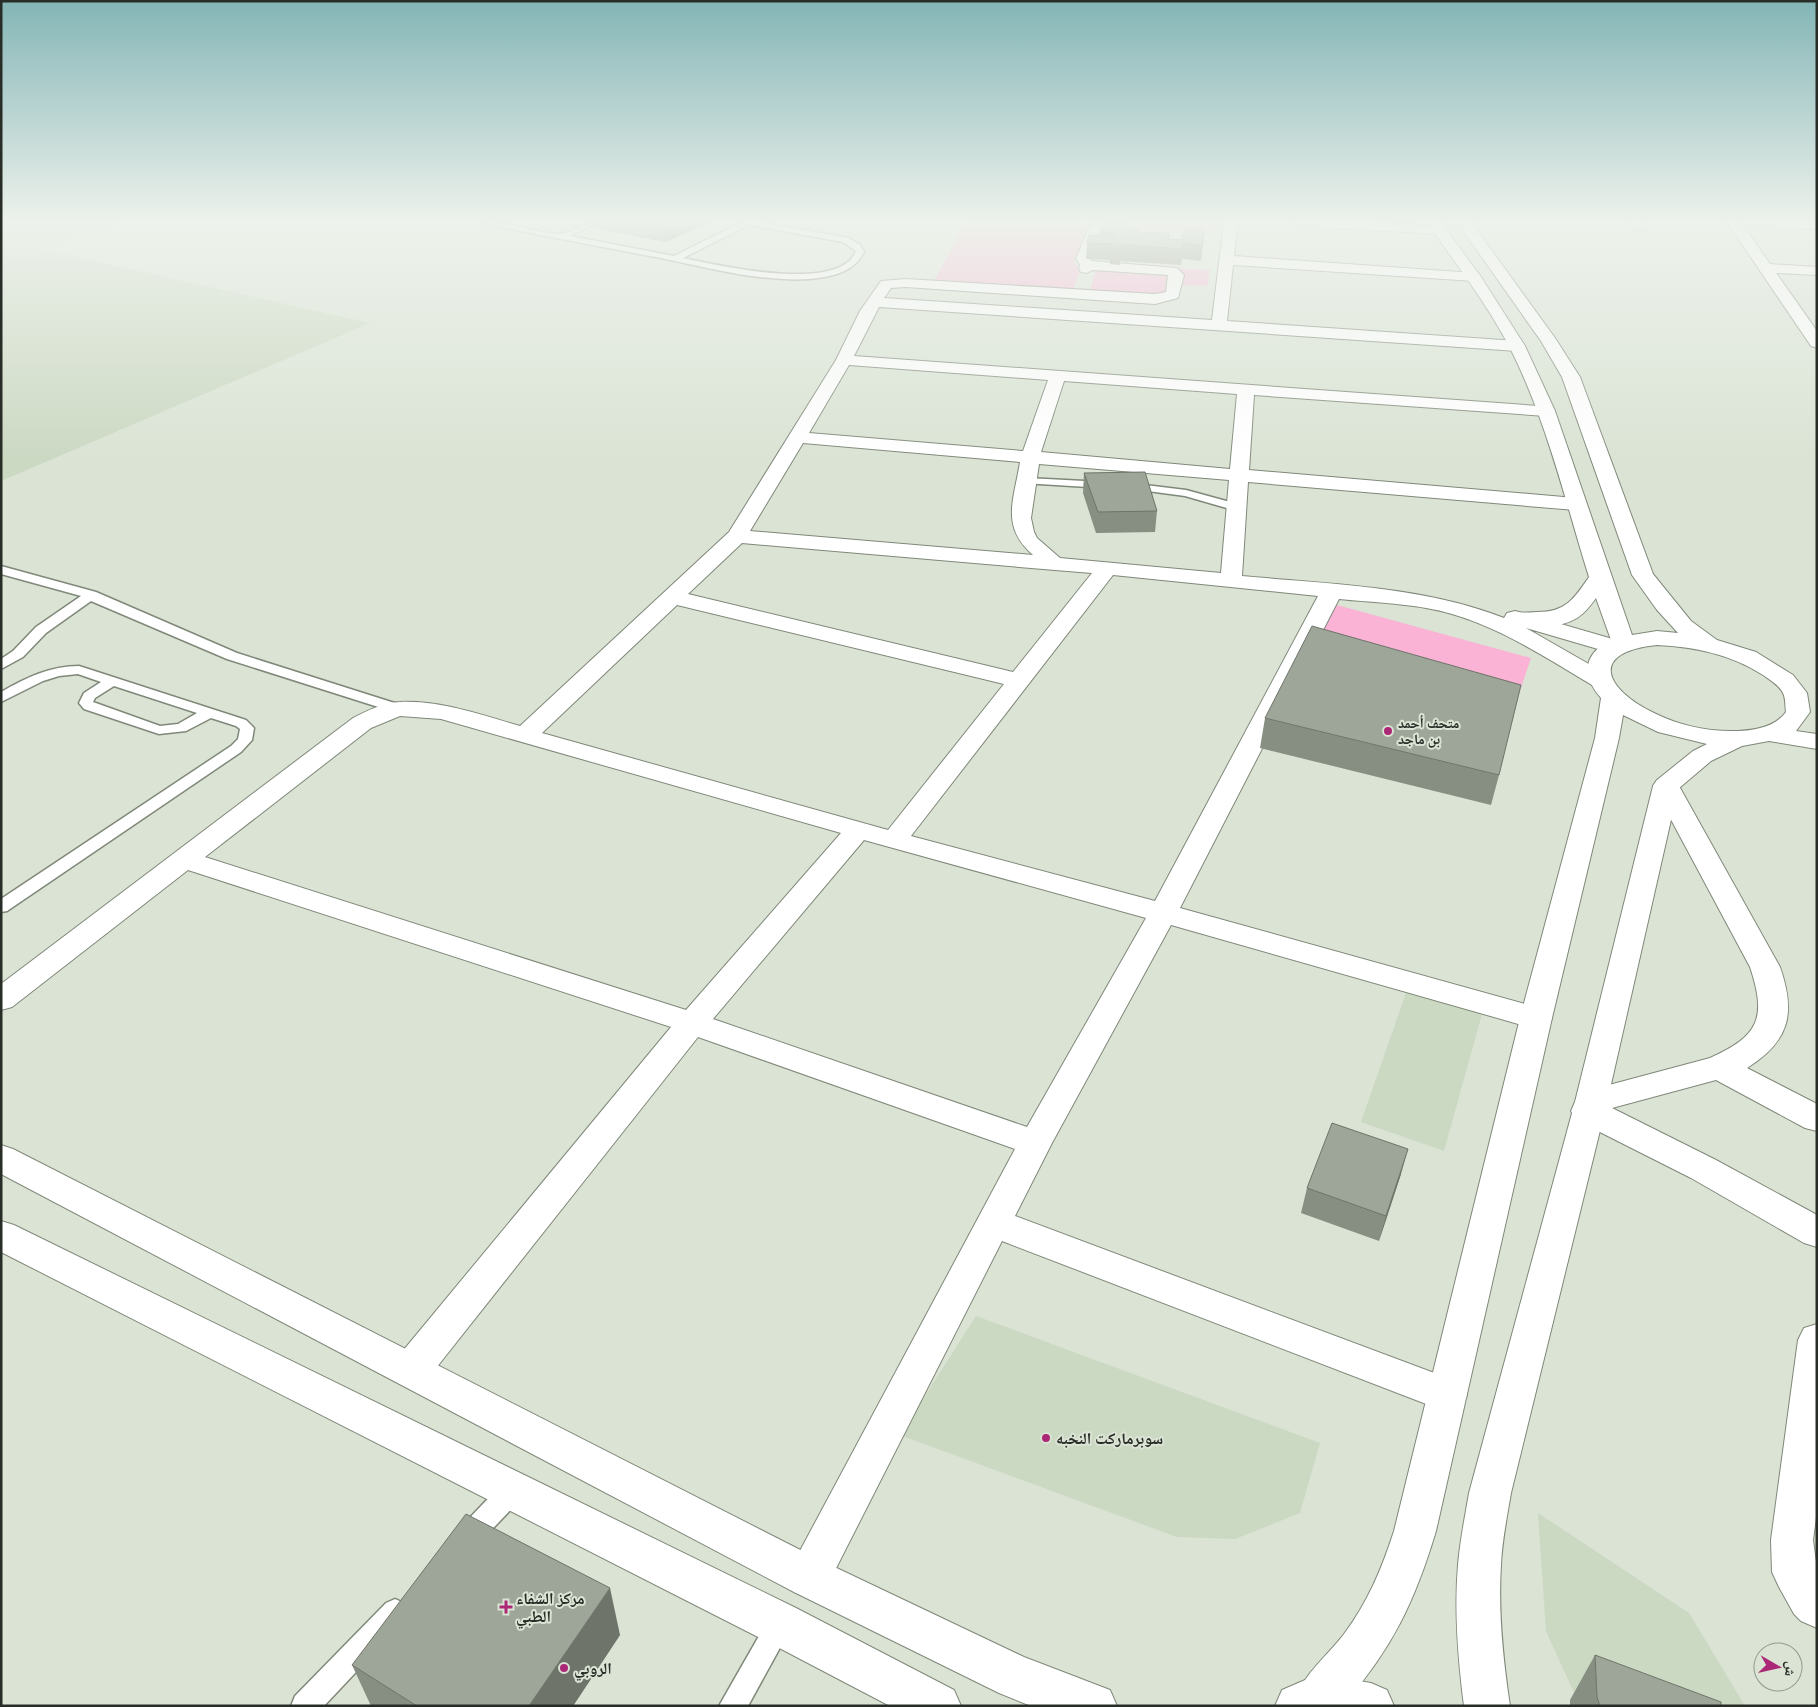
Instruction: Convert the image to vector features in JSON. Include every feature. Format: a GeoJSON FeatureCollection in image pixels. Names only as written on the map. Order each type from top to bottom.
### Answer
{"type":"FeatureCollection","features":[{"type":"Feature","properties":{"kind":"street"},"geometry":{"type":"LineString","coordinates":[[525,735],[737,536],[844,360],[875,302],[1517,346]]}},
{"type":"Feature","properties":{"kind":"street"},"geometry":{"type":"LineString","coordinates":[[1219,325],[1222,302]]}},
{"type":"Feature","properties":{"kind":"street"},"geometry":{"type":"LineString","coordinates":[[1490,302],[1517,346],[1546,411],[1600,577],[1620,646]]}},
{"type":"Feature","properties":{"kind":"street"},"geometry":{"type":"LineString","coordinates":[[1521,302],[1572,377],[1643,574],[1665,605],[1684,626],[1708,644]]}},
{"type":"Feature","properties":{"kind":"street"},"geometry":{"type":"LineString","coordinates":[[1788,302],[1817,343]]}},
{"type":"Feature","properties":{"kind":"street"},"geometry":{"type":"LineString","coordinates":[[844,360],[1546,411]]}},
{"type":"Feature","properties":{"kind":"street"},"geometry":{"type":"LineString","coordinates":[[1055,564],[1029,541],[1024,532],[1021,518],[1030,458],[1058,375]]}},
{"type":"Feature","properties":{"kind":"street"},"geometry":{"type":"LineString","coordinates":[[1231,580],[1246,388]]}},
{"type":"Feature","properties":{"kind":"street"},"geometry":{"type":"LineString","coordinates":[[796,438],[1575,504]]}},
{"type":"Feature","properties":{"kind":"street"},"geometry":{"type":"LineString","coordinates":[[737,536],[1231,580],[1426,601],[1476,614],[1518,619],[1549,619],[1566,616],[1581,605],[1600,577]]}},
{"type":"Feature","properties":{"kind":"street"},"geometry":{"type":"LineString","coordinates":[[894,840],[1107,568]]}},
{"type":"Feature","properties":{"kind":"street"},"geometry":{"type":"LineString","coordinates":[[810,1576],[993,1222],[1162,912],[1332,591]]}},
{"type":"Feature","properties":{"kind":"street"},"geometry":{"type":"LineString","coordinates":[[672,597],[1018,680]]}},
{"type":"Feature","properties":{"kind":"street"},"geometry":{"type":"LineString","coordinates":[[1476,614],[1530,638],[1606,688],[1636,714],[1668,727],[1703,736],[1754,736],[1817,742]]}},
{"type":"Feature","properties":{"kind":"street"},"geometry":{"type":"LineString","coordinates":[[1518,619],[1620,646]]}},
{"type":"Feature","properties":{"kind":"street"},"geometry":{"type":"LineString","coordinates":[[1309,1701],[1354,1659],[1382,1617],[1401,1575],[1415,1530],[1536,1018],[1607,738],[1606,688],[1598,666],[1604,655],[1620,646],[1635,641],[1657,638],[1682,639],[1738,652],[1763,664],[1784,679],[1817,696]]}},
{"type":"Feature","properties":{"kind":"street"},"geometry":{"type":"LineString","coordinates":[[1486,1706],[1480,1664],[1478,1602],[1481,1546],[1490,1493],[1589,1106],[1666,786],[1702,756],[1788,725],[1798,712],[1796,696],[1784,679]]}},
{"type":"Feature","properties":{"kind":"street"},"geometry":{"type":"LineString","coordinates":[[1,1000],[186,860],[362,723],[399,709],[442,712],[894,840],[1162,912],[1536,1018]]}},
{"type":"Feature","properties":{"kind":"street"},"geometry":{"type":"LineString","coordinates":[[1589,1106],[1719,1068],[1737,1060],[1751,1051],[1762,1039],[1770,1026],[1774,1013],[1771,983],[1765,968],[1666,786]]}},
{"type":"Feature","properties":{"kind":"street"},"geometry":{"type":"LineString","coordinates":[[411,1370],[692,1023],[859,829]]}},
{"type":"Feature","properties":{"kind":"street"},"geometry":{"type":"LineString","coordinates":[[186,860],[692,1023],[1035,1143]]}},
{"type":"Feature","properties":{"kind":"street"},"geometry":{"type":"LineString","coordinates":[[1719,1068],[1817,1119]]}},
{"type":"Feature","properties":{"kind":"street"},"geometry":{"type":"LineString","coordinates":[[1589,1106],[1746,1191],[1817,1233]]}},
{"type":"Feature","properties":{"kind":"street"},"geometry":{"type":"LineString","coordinates":[[1,1158],[810,1576],[1015,1677],[1094,1706]]}},
{"type":"Feature","properties":{"kind":"street"},"geometry":{"type":"LineString","coordinates":[[993,1222],[1447,1395]]}},
{"type":"Feature","properties":{"kind":"street"},"geometry":{"type":"LineString","coordinates":[[1,1235],[780,1624],[938,1706]]}},
{"type":"Feature","properties":{"kind":"street"},"geometry":{"type":"LineString","coordinates":[[1817,1340],[1792,1540],[1794,1572],[1810,1599],[1817,1606]]}},
{"type":"Feature","properties":{"kind":"street"},"geometry":{"type":"LineString","coordinates":[[1309,1701],[1371,1706]]}},
{"type":"Feature","properties":{"kind":"lane"},"geometry":{"type":"LineString","coordinates":[[1096,464],[1098,484]]}},
{"type":"Feature","properties":{"kind":"lane"},"geometry":{"type":"LineString","coordinates":[[1027,481],[1166,489],[1204,496],[1237,507]]}},
{"type":"Feature","properties":{"kind":"lane"},"geometry":{"type":"LineString","coordinates":[[1,570],[91,596],[232,656],[399,709]]}},
{"type":"Feature","properties":{"kind":"lane"},"geometry":{"type":"LineString","coordinates":[[1,665],[18,654],[41,630],[91,596]]}},
{"type":"Feature","properties":{"kind":"lane"},"geometry":{"type":"LineString","coordinates":[[1,698],[36,679],[61,670],[79,670],[241,723],[247,728],[248,735],[244,742],[1,907]]}},
{"type":"Feature","properties":{"kind":"lane"},"geometry":{"type":"LineString","coordinates":[[112,681],[89,696],[86,700],[89,706],[159,730],[181,728],[209,713]]}},
{"type":"Feature","properties":{"kind":"lane"},"geometry":{"type":"LineString","coordinates":[[450,1555],[513,1490]]}},
{"type":"Feature","properties":{"kind":"lane"},"geometry":{"type":"LineString","coordinates":[[305,1706],[409,1598]]}},
{"type":"Feature","properties":{"kind":"lane"},"geometry":{"type":"LineString","coordinates":[[737,1704],[780,1624]]}},
{"type":"Feature","properties":{"kind":"shaded area"},"geometry":{"type":"Polygon","coordinates":[[[1,302],[275,302],[370,323],[1,481],[1,302]]]}},
{"type":"Feature","properties":{"kind":"shaded area"},"geometry":{"type":"Polygon","coordinates":[[[1337,605],[1531,658],[1512,715],[1307,654],[1337,605]]]}},
{"type":"Feature","properties":{"kind":"shaded area"},"geometry":{"type":"Polygon","coordinates":[[[1406,993],[1482,1014],[1444,1151],[1361,1122],[1406,993]]]}},
{"type":"Feature","properties":{"kind":"shaded area"},"geometry":{"type":"Polygon","coordinates":[[[976,1316],[1320,1443],[1300,1513],[1235,1539],[1177,1537],[900,1435],[976,1316]]]}},
{"type":"Feature","properties":{"kind":"shaded area"},"geometry":{"type":"Polygon","coordinates":[[[1538,1513],[1689,1613],[1745,1706],[1580,1706],[1546,1631],[1538,1513]]]}},
{"type":"Feature","properties":{"kind":"building"},"geometry":{"type":"Polygon","coordinates":[[[1145,472],[1157,511],[1098,512],[1084,473],[1145,472]]]}},
{"type":"Feature","properties":{"kind":"building","name":"متحف أحمد بن ماجد"},"geometry":{"type":"Polygon","coordinates":[[[1312,626],[1521,685],[1499,775],[1265,718],[1312,626]]]}},
{"type":"Feature","properties":{"kind":"building"},"geometry":{"type":"Polygon","coordinates":[[[1332,1123],[1408,1149],[1386,1216],[1307,1188],[1332,1123]]]}},
{"type":"Feature","properties":{"kind":"building"},"geometry":{"type":"Polygon","coordinates":[[[466,1514],[610,1588],[529,1706],[417,1706],[352,1665],[466,1514]]]}},
{"type":"Feature","properties":{"kind":"building"},"geometry":{"type":"Polygon","coordinates":[[[1595,1655],[1721,1702],[1721,1706],[1600,1706],[1597,1697],[1595,1655]]]}},
{"type":"Feature","properties":{"kind":"place","name":"متحف أحمد بن ماجد"},"geometry":{"type":"Point","coordinates":[1388,731]}},
{"type":"Feature","properties":{"kind":"place","name":"سوبرماركت النخبه"},"geometry":{"type":"Point","coordinates":[1046,1438]}},
{"type":"Feature","properties":{"kind":"place","name":"مركز الشفاء الطبي"},"geometry":{"type":"Point","coordinates":[506,1607]}},
{"type":"Feature","properties":{"kind":"place","name":"الروبي"},"geometry":{"type":"Point","coordinates":[564,1668]}}]}
